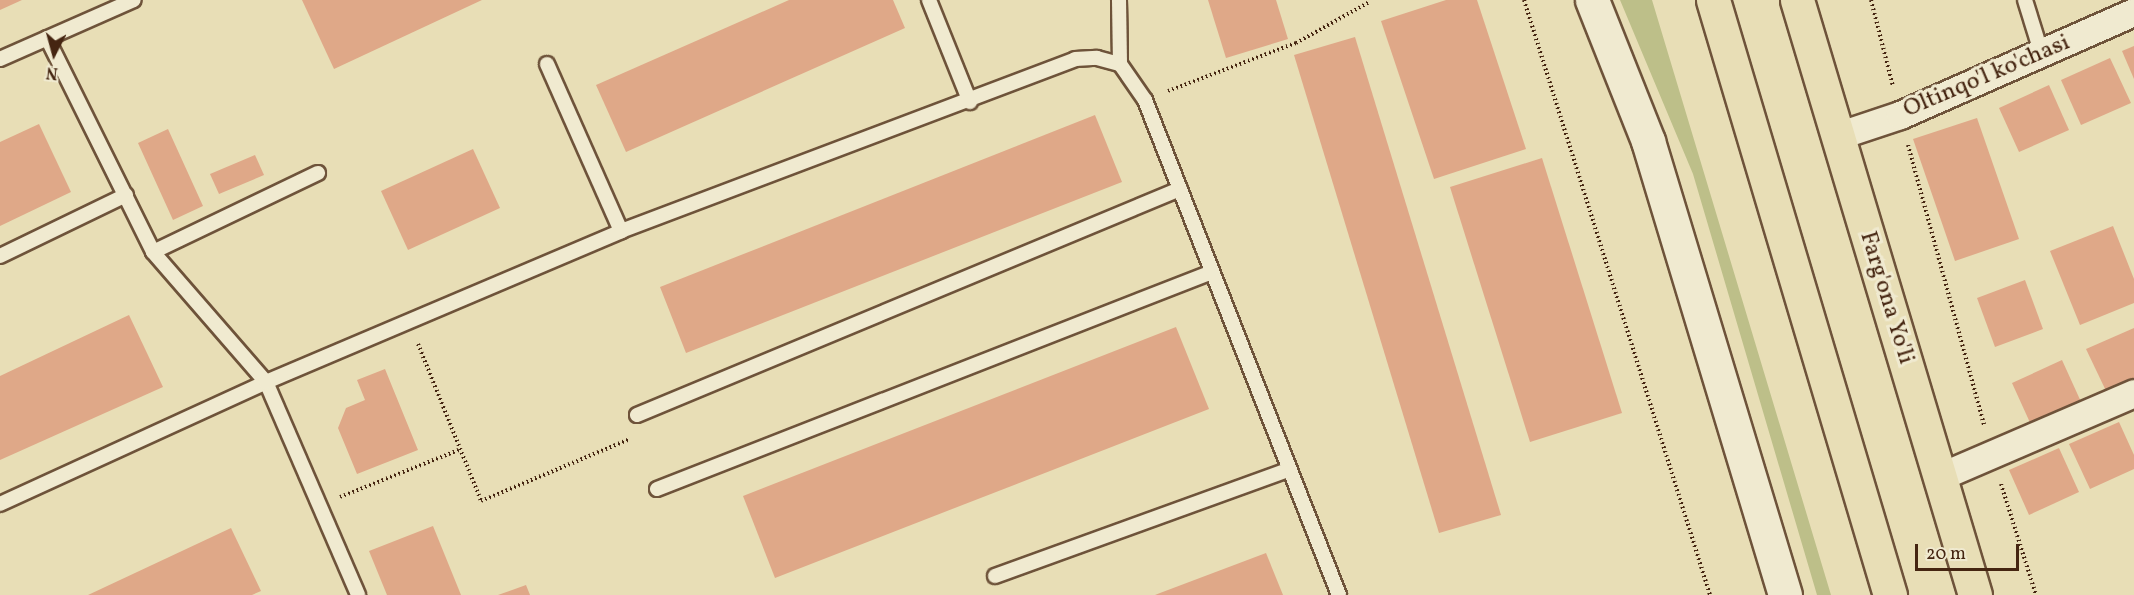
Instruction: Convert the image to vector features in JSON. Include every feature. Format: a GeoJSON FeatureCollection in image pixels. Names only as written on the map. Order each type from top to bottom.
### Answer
{"type":"FeatureCollection","features":[{"type":"Feature","properties":{"kind":"main road"},"geometry":{"type":"LineString","coordinates":[[1592,0],[1648,141],[1785,595]]}},
{"type":"Feature","properties":{"kind":"main road"},"geometry":{"type":"LineString","coordinates":[[1713,0],[1890,595]]}},
{"type":"Feature","properties":{"kind":"main road","name":"Farg'ona Yo'li"},"geometry":{"type":"LineString","coordinates":[[1797,0],[1975,595]]}},
{"type":"Feature","properties":{"kind":"street","name":"Oltinqo'l ko'chasi"},"geometry":{"type":"LineString","coordinates":[[1837,136],[1900,115],[2042,55],[2134,12]]}},
{"type":"Feature","properties":{"kind":"street"},"geometry":{"type":"LineString","coordinates":[[1939,477],[2134,393]]}},
{"type":"Feature","properties":{"kind":"lane"},"geometry":{"type":"LineString","coordinates":[[0,59],[134,0]]}},
{"type":"Feature","properties":{"kind":"lane"},"geometry":{"type":"LineString","coordinates":[[929,0],[970,102]]}},
{"type":"Feature","properties":{"kind":"lane"},"geometry":{"type":"LineString","coordinates":[[1119,0],[1120,64],[1145,100],[1288,470],[1339,595]]}},
{"type":"Feature","properties":{"kind":"lane"},"geometry":{"type":"LineString","coordinates":[[2025,0],[2042,55]]}},
{"type":"Feature","properties":{"kind":"lane"},"geometry":{"type":"LineString","coordinates":[[47,38],[153,252],[266,382],[358,595]]}},
{"type":"Feature","properties":{"kind":"lane"},"geometry":{"type":"LineString","coordinates":[[0,504],[266,382],[621,231],[970,102],[1075,60],[1120,64]]}},
{"type":"Feature","properties":{"kind":"lane"},"geometry":{"type":"LineString","coordinates":[[547,64],[621,231]]}},
{"type":"Feature","properties":{"kind":"lane"},"geometry":{"type":"LineString","coordinates":[[153,252],[318,173]]}},
{"type":"Feature","properties":{"kind":"lane"},"geometry":{"type":"LineString","coordinates":[[637,415],[1180,189]]}},
{"type":"Feature","properties":{"kind":"lane"},"geometry":{"type":"LineString","coordinates":[[0,256],[126,195]]}},
{"type":"Feature","properties":{"kind":"lane"},"geometry":{"type":"LineString","coordinates":[[657,489],[1212,273]]}},
{"type":"Feature","properties":{"kind":"lane"},"geometry":{"type":"LineString","coordinates":[[995,576],[1288,470]]}},
{"type":"Feature","properties":{"kind":"path"},"geometry":{"type":"LineString","coordinates":[[1524,0],[1710,595]]}},
{"type":"Feature","properties":{"kind":"path"},"geometry":{"type":"LineString","coordinates":[[1872,0],[1900,115],[1992,454],[2036,595]]}},
{"type":"Feature","properties":{"kind":"path"},"geometry":{"type":"LineString","coordinates":[[1145,100],[1296,44],[1369,2]]}},
{"type":"Feature","properties":{"kind":"path"},"geometry":{"type":"LineString","coordinates":[[409,321],[481,501],[634,437]]}},
{"type":"Feature","properties":{"kind":"path"},"geometry":{"type":"LineString","coordinates":[[320,505],[459,450]]}},
{"type":"Feature","properties":{"kind":"green space"},"geometry":{"type":"Polygon","coordinates":[[[1620,0],[1652,0],[1831,595],[1817,595],[1693,174],[1620,0]]]}},
{"type":"Feature","properties":{"kind":"building"},"geometry":{"type":"Polygon","coordinates":[[[0,0],[22,0],[0,10],[0,0]]]}},
{"type":"Feature","properties":{"kind":"building"},"geometry":{"type":"Polygon","coordinates":[[[302,0],[482,0],[334,69],[302,0]]]}},
{"type":"Feature","properties":{"kind":"building"},"geometry":{"type":"Polygon","coordinates":[[[789,0],[893,0],[905,28],[626,152],[596,85],[789,0]]]}},
{"type":"Feature","properties":{"kind":"building"},"geometry":{"type":"Polygon","coordinates":[[[1208,0],[1276,0],[1288,39],[1226,58],[1208,0]]]}},
{"type":"Feature","properties":{"kind":"building"},"geometry":{"type":"Polygon","coordinates":[[[1446,0],[1477,0],[1526,149],[1434,179],[1381,21],[1446,0]]]}},
{"type":"Feature","properties":{"kind":"building"},"geometry":{"type":"Polygon","coordinates":[[[1355,37],[1501,515],[1439,533],[1294,55],[1355,37]]]}},
{"type":"Feature","properties":{"kind":"building"},"geometry":{"type":"Polygon","coordinates":[[[2134,46],[2134,79],[2122,51],[2134,46]]]}},
{"type":"Feature","properties":{"kind":"building"},"geometry":{"type":"Polygon","coordinates":[[[2110,58],[2131,103],[2081,125],[2061,80],[2110,58]]]}},
{"type":"Feature","properties":{"kind":"building"},"geometry":{"type":"Polygon","coordinates":[[[2049,85],[2069,130],[2019,152],[1999,108],[2049,85]]]}},
{"type":"Feature","properties":{"kind":"building"},"geometry":{"type":"Polygon","coordinates":[[[1095,115],[1122,182],[686,353],[660,287],[1095,115]]]}},
{"type":"Feature","properties":{"kind":"building"},"geometry":{"type":"Polygon","coordinates":[[[1977,118],[2019,239],[1955,261],[1913,139],[1977,118]]]}},
{"type":"Feature","properties":{"kind":"building"},"geometry":{"type":"Polygon","coordinates":[[[39,124],[71,192],[0,226],[0,142],[39,124]]]}},
{"type":"Feature","properties":{"kind":"building"},"geometry":{"type":"Polygon","coordinates":[[[168,129],[203,206],[173,220],[138,143],[168,129]]]}},
{"type":"Feature","properties":{"kind":"building"},"geometry":{"type":"Polygon","coordinates":[[[473,149],[500,208],[408,250],[381,191],[473,149]]]}},
{"type":"Feature","properties":{"kind":"building"},"geometry":{"type":"Polygon","coordinates":[[[255,155],[264,175],[219,194],[210,174],[255,155]]]}},
{"type":"Feature","properties":{"kind":"building"},"geometry":{"type":"Polygon","coordinates":[[[1542,158],[1622,413],[1530,442],[1450,187],[1542,158]]]}},
{"type":"Feature","properties":{"kind":"building"},"geometry":{"type":"Polygon","coordinates":[[[2113,226],[2134,279],[2134,303],[2080,325],[2050,251],[2113,226]]]}},
{"type":"Feature","properties":{"kind":"building"},"geometry":{"type":"Polygon","coordinates":[[[2025,280],[2043,329],[1995,347],[1977,298],[2025,280]]]}},
{"type":"Feature","properties":{"kind":"building"},"geometry":{"type":"Polygon","coordinates":[[[129,315],[163,387],[0,460],[0,376],[129,315]]]}},
{"type":"Feature","properties":{"kind":"building"},"geometry":{"type":"Polygon","coordinates":[[[1176,327],[1209,409],[775,578],[743,496],[1176,327]]]}},
{"type":"Feature","properties":{"kind":"building"},"geometry":{"type":"Polygon","coordinates":[[[2134,328],[2134,381],[2107,393],[2086,349],[2134,328]]]}},
{"type":"Feature","properties":{"kind":"building"},"geometry":{"type":"Polygon","coordinates":[[[2062,360],[2082,404],[2032,427],[2012,383],[2062,360]]]}},
{"type":"Feature","properties":{"kind":"building"},"geometry":{"type":"Polygon","coordinates":[[[385,369],[418,450],[357,474],[338,428],[346,408],[365,400],[357,380],[385,369]]]}},
{"type":"Feature","properties":{"kind":"building"},"geometry":{"type":"Polygon","coordinates":[[[2119,422],[2134,455],[2134,469],[2090,489],[2069,444],[2119,422]]]}},
{"type":"Feature","properties":{"kind":"building"},"geometry":{"type":"Polygon","coordinates":[[[2059,448],[2079,492],[2029,515],[2009,470],[2059,448]]]}},
{"type":"Feature","properties":{"kind":"building"},"geometry":{"type":"Polygon","coordinates":[[[433,526],[461,595],[387,595],[369,551],[433,526]]]}},
{"type":"Feature","properties":{"kind":"building"},"geometry":{"type":"Polygon","coordinates":[[[231,528],[261,591],[252,595],[88,595],[231,528]]]}},
{"type":"Feature","properties":{"kind":"building"},"geometry":{"type":"Polygon","coordinates":[[[1266,553],[1283,595],[1155,595],[1160,593],[1266,553]]]}},
{"type":"Feature","properties":{"kind":"building"},"geometry":{"type":"Polygon","coordinates":[[[526,585],[530,595],[498,595],[526,585]]]}}]}
